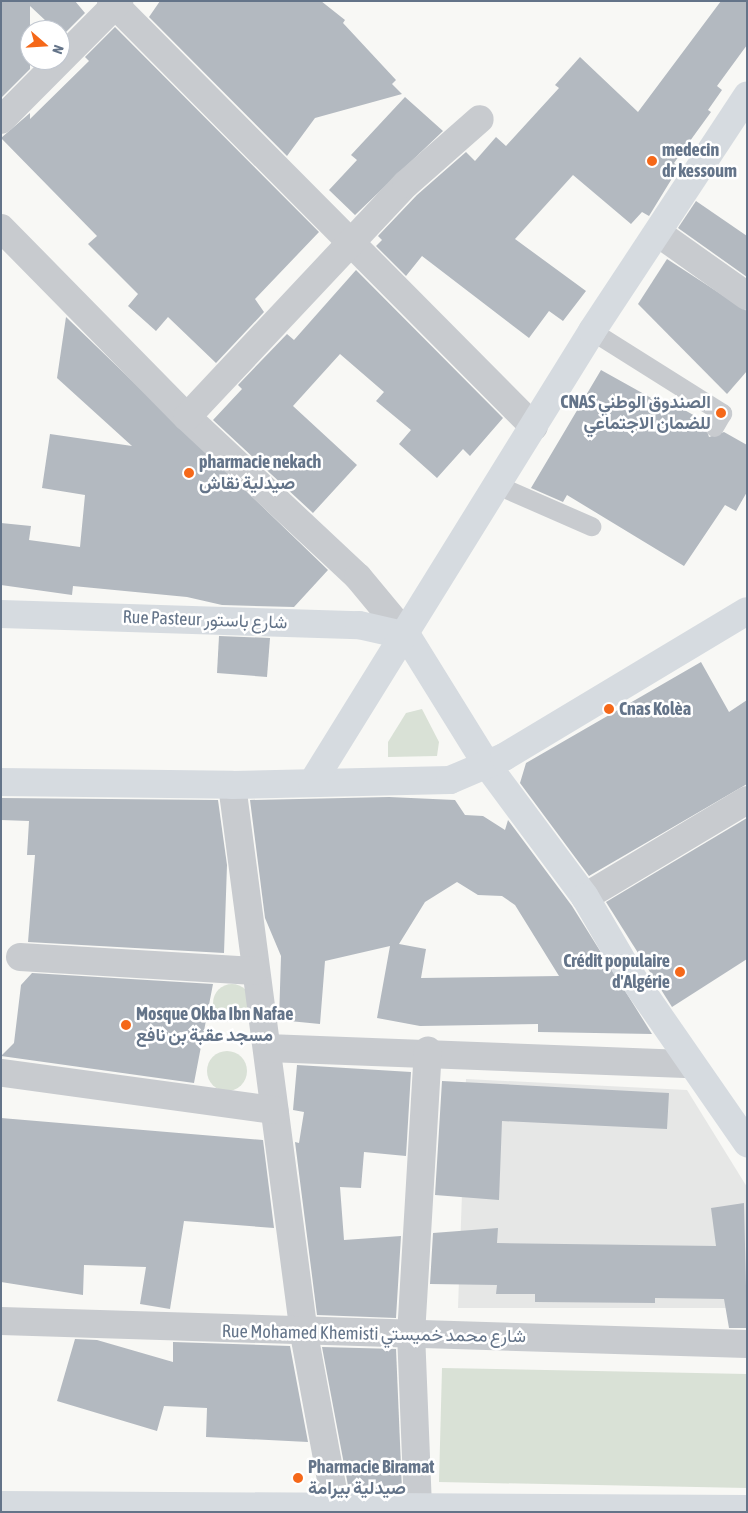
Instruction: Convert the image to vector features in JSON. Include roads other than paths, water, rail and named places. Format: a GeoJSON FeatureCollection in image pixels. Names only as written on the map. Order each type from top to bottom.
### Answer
{"type":"FeatureCollection","features":[{"type":"Feature","properties":{"kind":"main road"},"geometry":{"type":"LineString","coordinates":[[312,783],[407,636],[497,484],[534,428],[592,331],[747,96]]}},
{"type":"Feature","properties":{"kind":"main road"},"geometry":{"type":"LineString","coordinates":[[1,782],[232,785],[450,780],[488,765],[747,611]]}},
{"type":"Feature","properties":{"kind":"main road","name":"Rue Pasteur شارع باستور"},"geometry":{"type":"LineString","coordinates":[[1,614],[359,625],[407,636]]}},
{"type":"Feature","properties":{"kind":"main road"},"geometry":{"type":"LineString","coordinates":[[407,636],[488,765],[585,897],[630,974],[747,1143]]}},
{"type":"Feature","properties":{"kind":"main road"},"geometry":{"type":"LineString","coordinates":[[1,1505],[337,1510],[418,1508],[747,1509]]}},
{"type":"Feature","properties":{"kind":"street"},"geometry":{"type":"LineString","coordinates":[[1,120],[115,2],[534,428]]}},
{"type":"Feature","properties":{"kind":"street"},"geometry":{"type":"LineString","coordinates":[[188,417],[406,184],[480,119]]}},
{"type":"Feature","properties":{"kind":"street"},"geometry":{"type":"LineString","coordinates":[[1,228],[188,417],[358,577],[407,636]]}},
{"type":"Feature","properties":{"kind":"street"},"geometry":{"type":"LineString","coordinates":[[658,233],[747,296]]}},
{"type":"Feature","properties":{"kind":"street"},"geometry":{"type":"LineString","coordinates":[[232,785],[304,1334],[337,1510]]}},
{"type":"Feature","properties":{"kind":"street"},"geometry":{"type":"LineString","coordinates":[[585,897],[747,800]]}},
{"type":"Feature","properties":{"kind":"street"},"geometry":{"type":"LineString","coordinates":[[20,958],[255,971]]}},
{"type":"Feature","properties":{"kind":"street"},"geometry":{"type":"LineString","coordinates":[[266,1048],[428,1052],[692,1064]]}},
{"type":"Feature","properties":{"kind":"street"},"geometry":{"type":"LineString","coordinates":[[418,1508],[411,1335],[428,1052]]}},
{"type":"Feature","properties":{"kind":"street"},"geometry":{"type":"LineString","coordinates":[[4,1073],[274,1110]]}},
{"type":"Feature","properties":{"kind":"street","name":"Rue Mohamed Khemisti شارع محمد خميستي"},"geometry":{"type":"LineString","coordinates":[[1,1322],[304,1334],[747,1344]]}},
{"type":"Feature","properties":{"kind":"lane"},"geometry":{"type":"LineString","coordinates":[[592,331],[722,413],[714,427]]}},
{"type":"Feature","properties":{"kind":"lane"},"geometry":{"type":"LineString","coordinates":[[497,484],[590,526]]}},
{"type":"Feature","properties":{"kind":"place","name":"medecin dr kessoum"},"geometry":{"type":"Point","coordinates":[652,161]}},
{"type":"Feature","properties":{"kind":"place","name":"CNAS الصندوق الوطني للضمان الاجتماعي"},"geometry":{"type":"Point","coordinates":[721,413]}},
{"type":"Feature","properties":{"kind":"place","name":"pharmacie nekach صيدلية نقاش"},"geometry":{"type":"Point","coordinates":[189,473]}},
{"type":"Feature","properties":{"kind":"place","name":"Cnas Kolèa"},"geometry":{"type":"Point","coordinates":[609,709]}},
{"type":"Feature","properties":{"kind":"place","name":"Crédit populaire d'Algérie"},"geometry":{"type":"Point","coordinates":[680,972]}},
{"type":"Feature","properties":{"kind":"place","name":"Mosque Okba Ibn Nafae مسجد عقبة بن نافع"},"geometry":{"type":"Point","coordinates":[126,1025]}},
{"type":"Feature","properties":{"kind":"place","name":"Pharmacie Biramat صيدلية بيرامة"},"geometry":{"type":"Point","coordinates":[298,1478]}}]}
